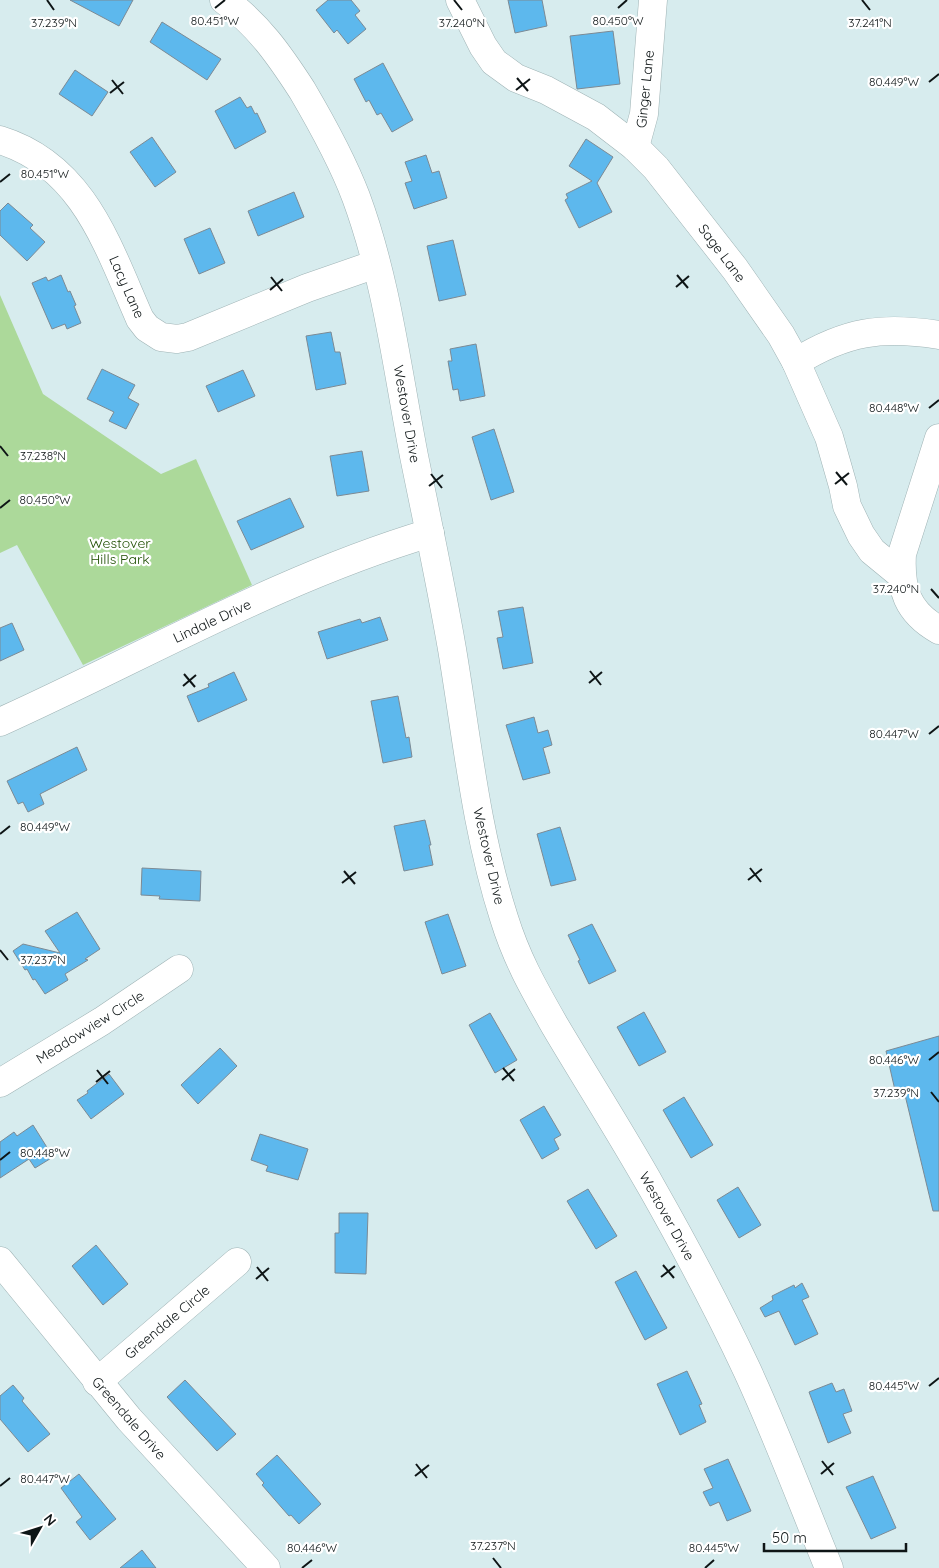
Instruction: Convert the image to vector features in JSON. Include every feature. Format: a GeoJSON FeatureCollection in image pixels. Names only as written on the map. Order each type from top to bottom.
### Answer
{"type":"FeatureCollection","features":[{"type":"Feature","properties":{"kind":"street","name":"Westover Drive"},"geometry":{"type":"LineString","coordinates":[[224,0],[241,13],[266,38],[287,68],[313,109],[356,196],[376,264],[399,369],[452,650],[480,821],[502,912],[515,950],[535,994],[651,1185],[714,1302],[766,1414],[829,1568]]}},
{"type":"Feature","properties":{"kind":"street","name":"Sage Lane"},"geometry":{"type":"LineString","coordinates":[[460,0],[483,46],[494,62],[516,78],[580,107],[604,122],[635,147],[656,168],[735,269],[781,334],[796,362],[829,437],[847,506],[854,524],[872,551],[900,574]]}},
{"type":"Feature","properties":{"kind":"street","name":"Ginger Lane"},"geometry":{"type":"LineString","coordinates":[[635,147],[644,114],[653,0]]}},
{"type":"Feature","properties":{"kind":"street","name":"Lacy Lane"},"geometry":{"type":"LineString","coordinates":[[0,140],[39,157],[72,188],[102,232],[140,319],[149,330],[166,339],[188,337],[306,288],[376,264]]}},
{"type":"Feature","properties":{"kind":"street"},"geometry":{"type":"LineString","coordinates":[[796,362],[831,343],[853,336],[875,332],[909,331],[939,336]]}},
{"type":"Feature","properties":{"kind":"street"},"geometry":{"type":"LineString","coordinates":[[939,438],[902,554],[900,574],[907,599],[927,623],[939,630]]}},
{"type":"Feature","properties":{"kind":"street","name":"Lindale Drive"},"geometry":{"type":"LineString","coordinates":[[0,722],[274,592],[344,563],[430,534]]}},
{"type":"Feature","properties":{"kind":"street","name":"Meadowview Circle"},"geometry":{"type":"LineString","coordinates":[[0,1083],[102,1021],[179,969]]}},
{"type":"Feature","properties":{"kind":"street","name":"Greendale Drive"},"geometry":{"type":"LineString","coordinates":[[0,1261],[97,1382],[157,1451],[266,1568]]}},
{"type":"Feature","properties":{"kind":"street","name":"Greendale Circle"},"geometry":{"type":"LineString","coordinates":[[97,1382],[237,1262]]}},
{"type":"Feature","properties":{"kind":"green space","name":"Westover Hills Park"},"geometry":{"type":"Polygon","coordinates":[[[0,295],[43,394],[161,474],[196,459],[252,585],[83,665],[17,545],[0,553],[0,295]]]}},
{"type":"Feature","properties":{"kind":"building"},"geometry":{"type":"Polygon","coordinates":[[[70,0],[133,0],[119,26],[70,0]]]}},
{"type":"Feature","properties":{"kind":"building"},"geometry":{"type":"Polygon","coordinates":[[[328,0],[351,0],[360,11],[355,15],[366,29],[348,44],[337,30],[334,33],[316,10],[328,0]]]}},
{"type":"Feature","properties":{"kind":"building"},"geometry":{"type":"Polygon","coordinates":[[[508,0],[542,0],[547,26],[515,33],[508,0]]]}},
{"type":"Feature","properties":{"kind":"building"},"geometry":{"type":"Polygon","coordinates":[[[162,22],[221,59],[207,80],[150,42],[162,22]]]}},
{"type":"Feature","properties":{"kind":"building"},"geometry":{"type":"Polygon","coordinates":[[[613,31],[620,84],[577,89],[570,36],[613,31]]]}},
{"type":"Feature","properties":{"kind":"building"},"geometry":{"type":"Polygon","coordinates":[[[383,63],[413,120],[392,132],[381,113],[377,115],[369,100],[366,102],[354,79],[383,63]]]}},
{"type":"Feature","properties":{"kind":"building"},"geometry":{"type":"Polygon","coordinates":[[[75,70],[108,92],[92,116],[59,94],[75,70]]]}},
{"type":"Feature","properties":{"kind":"building"},"geometry":{"type":"Polygon","coordinates":[[[240,97],[247,108],[251,106],[255,114],[257,113],[266,132],[235,149],[215,111],[240,97]]]}},
{"type":"Feature","properties":{"kind":"building"},"geometry":{"type":"Polygon","coordinates":[[[152,137],[176,172],[155,187],[130,152],[152,137]]]}},
{"type":"Feature","properties":{"kind":"building"},"geometry":{"type":"Polygon","coordinates":[[[586,139],[613,157],[597,183],[612,212],[579,228],[565,200],[568,198],[566,194],[592,181],[569,166],[586,139]]]}},
{"type":"Feature","properties":{"kind":"building"},"geometry":{"type":"Polygon","coordinates":[[[426,155],[432,173],[439,171],[447,198],[414,209],[405,183],[412,181],[405,162],[426,155]]]}},
{"type":"Feature","properties":{"kind":"building"},"geometry":{"type":"Polygon","coordinates":[[[294,192],[304,217],[258,236],[248,211],[294,192]]]}},
{"type":"Feature","properties":{"kind":"building"},"geometry":{"type":"Polygon","coordinates":[[[8,203],[33,225],[30,228],[45,242],[27,261],[0,235],[0,211],[8,203]]]}},
{"type":"Feature","properties":{"kind":"building"},"geometry":{"type":"Polygon","coordinates":[[[210,228],[225,263],[199,274],[184,239],[210,228]]]}},
{"type":"Feature","properties":{"kind":"building"},"geometry":{"type":"Polygon","coordinates":[[[453,240],[466,295],[439,301],[427,246],[453,240]]]}},
{"type":"Feature","properties":{"kind":"building"},"geometry":{"type":"Polygon","coordinates":[[[61,275],[76,305],[74,306],[81,323],[67,329],[65,324],[52,329],[32,283],[46,277],[48,281],[61,275]]]}},
{"type":"Feature","properties":{"kind":"building"},"geometry":{"type":"Polygon","coordinates":[[[331,332],[335,352],[340,352],[346,384],[316,390],[306,336],[331,332]]]}},
{"type":"Feature","properties":{"kind":"building"},"geometry":{"type":"Polygon","coordinates":[[[476,344],[485,396],[460,401],[458,389],[453,390],[448,361],[452,361],[450,349],[476,344]]]}},
{"type":"Feature","properties":{"kind":"building"},"geometry":{"type":"Polygon","coordinates":[[[102,369],[135,385],[128,398],[139,404],[126,429],[109,421],[114,412],[87,399],[102,369]]]}},
{"type":"Feature","properties":{"kind":"building"},"geometry":{"type":"Polygon","coordinates":[[[243,370],[255,396],[218,412],[206,386],[243,370]]]}},
{"type":"Feature","properties":{"kind":"building"},"geometry":{"type":"Polygon","coordinates":[[[494,429],[514,492],[491,500],[472,437],[494,429]]]}},
{"type":"Feature","properties":{"kind":"building"},"geometry":{"type":"Polygon","coordinates":[[[362,451],[369,491],[337,496],[330,456],[362,451]]]}},
{"type":"Feature","properties":{"kind":"building"},"geometry":{"type":"Polygon","coordinates":[[[290,498],[304,527],[251,550],[237,521],[290,498]]]}},
{"type":"Feature","properties":{"kind":"building"},"geometry":{"type":"Polygon","coordinates":[[[523,607],[533,663],[503,669],[497,638],[503,637],[498,611],[523,607]]]}},
{"type":"Feature","properties":{"kind":"building"},"geometry":{"type":"Polygon","coordinates":[[[380,617],[388,640],[327,659],[318,632],[360,619],[362,623],[380,617]]]}},
{"type":"Feature","properties":{"kind":"building"},"geometry":{"type":"Polygon","coordinates":[[[12,623],[24,650],[0,661],[0,628],[12,623]]]}},
{"type":"Feature","properties":{"kind":"building"},"geometry":{"type":"Polygon","coordinates":[[[234,672],[247,700],[198,722],[187,696],[209,687],[208,684],[234,672]]]}},
{"type":"Feature","properties":{"kind":"building"},"geometry":{"type":"Polygon","coordinates":[[[398,696],[406,738],[409,737],[412,757],[383,763],[371,701],[398,696]]]}},
{"type":"Feature","properties":{"kind":"building"},"geometry":{"type":"Polygon","coordinates":[[[534,717],[538,733],[548,730],[552,745],[543,748],[550,773],[523,780],[506,725],[534,717]]]}},
{"type":"Feature","properties":{"kind":"building"},"geometry":{"type":"Polygon","coordinates":[[[77,747],[87,770],[40,794],[44,804],[28,812],[23,802],[18,804],[7,781],[77,747]]]}},
{"type":"Feature","properties":{"kind":"building"},"geometry":{"type":"Polygon","coordinates":[[[425,820],[431,845],[429,845],[433,865],[404,871],[394,826],[425,820]]]}},
{"type":"Feature","properties":{"kind":"building"},"geometry":{"type":"Polygon","coordinates":[[[560,827],[576,880],[551,886],[537,834],[560,827]]]}},
{"type":"Feature","properties":{"kind":"building"},"geometry":{"type":"Polygon","coordinates":[[[142,868],[201,871],[200,901],[159,899],[160,896],[141,895],[142,868]]]}},
{"type":"Feature","properties":{"kind":"building"},"geometry":{"type":"Polygon","coordinates":[[[77,912],[100,949],[85,959],[88,960],[65,974],[68,980],[45,994],[35,979],[33,980],[27,969],[25,970],[13,951],[23,944],[60,953],[45,931],[77,912]]]}},
{"type":"Feature","properties":{"kind":"building"},"geometry":{"type":"Polygon","coordinates":[[[448,914],[466,966],[442,974],[425,922],[448,914]]]}},
{"type":"Feature","properties":{"kind":"building"},"geometry":{"type":"Polygon","coordinates":[[[592,924],[616,971],[589,984],[568,935],[592,924]]]}},
{"type":"Feature","properties":{"kind":"building"},"geometry":{"type":"Polygon","coordinates":[[[644,1012],[666,1052],[639,1066],[617,1027],[644,1012]]]}},
{"type":"Feature","properties":{"kind":"building"},"geometry":{"type":"Polygon","coordinates":[[[490,1013],[517,1060],[495,1073],[469,1025],[490,1013]]]}},
{"type":"Feature","properties":{"kind":"building"},"geometry":{"type":"Polygon","coordinates":[[[939,1036],[939,1211],[933,1211],[905,1095],[897,1099],[886,1051],[939,1036]]]}},
{"type":"Feature","properties":{"kind":"building"},"geometry":{"type":"Polygon","coordinates":[[[220,1048],[237,1066],[198,1104],[181,1085],[220,1048]]]}},
{"type":"Feature","properties":{"kind":"building"},"geometry":{"type":"Polygon","coordinates":[[[109,1074],[124,1094],[91,1119],[77,1100],[88,1093],[87,1091],[109,1074]]]}},
{"type":"Feature","properties":{"kind":"building"},"geometry":{"type":"Polygon","coordinates":[[[684,1097],[713,1145],[691,1158],[663,1110],[684,1097]]]}},
{"type":"Feature","properties":{"kind":"building"},"geometry":{"type":"Polygon","coordinates":[[[544,1106],[561,1135],[554,1139],[559,1149],[542,1159],[520,1120],[544,1106]]]}},
{"type":"Feature","properties":{"kind":"building"},"geometry":{"type":"Polygon","coordinates":[[[33,1125],[53,1157],[35,1168],[29,1159],[0,1178],[0,1142],[14,1132],[17,1136],[33,1125]]]}},
{"type":"Feature","properties":{"kind":"building"},"geometry":{"type":"Polygon","coordinates":[[[260,1134],[308,1149],[298,1180],[266,1171],[268,1166],[251,1160],[260,1134]]]}},
{"type":"Feature","properties":{"kind":"building"},"geometry":{"type":"Polygon","coordinates":[[[738,1187],[761,1225],[739,1238],[717,1200],[738,1187]]]}},
{"type":"Feature","properties":{"kind":"building"},"geometry":{"type":"Polygon","coordinates":[[[588,1189],[617,1236],[596,1249],[567,1201],[588,1189]]]}},
{"type":"Feature","properties":{"kind":"building"},"geometry":{"type":"Polygon","coordinates":[[[339,1213],[368,1213],[366,1274],[335,1273],[335,1233],[339,1233],[339,1213]]]}},
{"type":"Feature","properties":{"kind":"building"},"geometry":{"type":"Polygon","coordinates":[[[96,1245],[128,1284],[103,1305],[72,1266],[96,1245]]]}},
{"type":"Feature","properties":{"kind":"building"},"geometry":{"type":"Polygon","coordinates":[[[636,1271],[667,1328],[645,1340],[615,1282],[636,1271]]]}},
{"type":"Feature","properties":{"kind":"building"},"geometry":{"type":"Polygon","coordinates":[[[802,1283],[809,1297],[802,1300],[818,1334],[795,1345],[779,1311],[765,1317],[760,1308],[773,1300],[772,1296],[794,1285],[795,1288],[802,1283]]]}},
{"type":"Feature","properties":{"kind":"building"},"geometry":{"type":"Polygon","coordinates":[[[687,1371],[702,1404],[699,1405],[706,1422],[680,1435],[657,1384],[687,1371]]]}},
{"type":"Feature","properties":{"kind":"building"},"geometry":{"type":"Polygon","coordinates":[[[185,1380],[236,1434],[217,1451],[167,1397],[185,1380]]]}},
{"type":"Feature","properties":{"kind":"building"},"geometry":{"type":"Polygon","coordinates":[[[832,1383],[836,1392],[844,1389],[852,1411],[843,1414],[851,1433],[828,1443],[809,1392],[832,1383]]]}},
{"type":"Feature","properties":{"kind":"building"},"geometry":{"type":"Polygon","coordinates":[[[13,1385],[24,1398],[22,1401],[50,1434],[28,1452],[0,1419],[0,1396],[13,1385]]]}},
{"type":"Feature","properties":{"kind":"building"},"geometry":{"type":"Polygon","coordinates":[[[277,1455],[321,1504],[299,1524],[291,1515],[289,1516],[262,1485],[264,1483],[256,1474],[277,1455]]]}},
{"type":"Feature","properties":{"kind":"building"},"geometry":{"type":"Polygon","coordinates":[[[728,1459],[751,1511],[727,1521],[719,1502],[710,1506],[703,1492],[713,1488],[704,1469],[728,1459]]]}},
{"type":"Feature","properties":{"kind":"building"},"geometry":{"type":"Polygon","coordinates":[[[79,1474],[116,1519],[90,1540],[76,1522],[82,1517],[61,1488],[79,1474]]]}},
{"type":"Feature","properties":{"kind":"building"},"geometry":{"type":"Polygon","coordinates":[[[873,1476],[896,1528],[871,1539],[846,1487],[873,1476]]]}},
{"type":"Feature","properties":{"kind":"building"},"geometry":{"type":"Polygon","coordinates":[[[142,1550],[156,1568],[120,1568],[142,1550]]]}}]}
